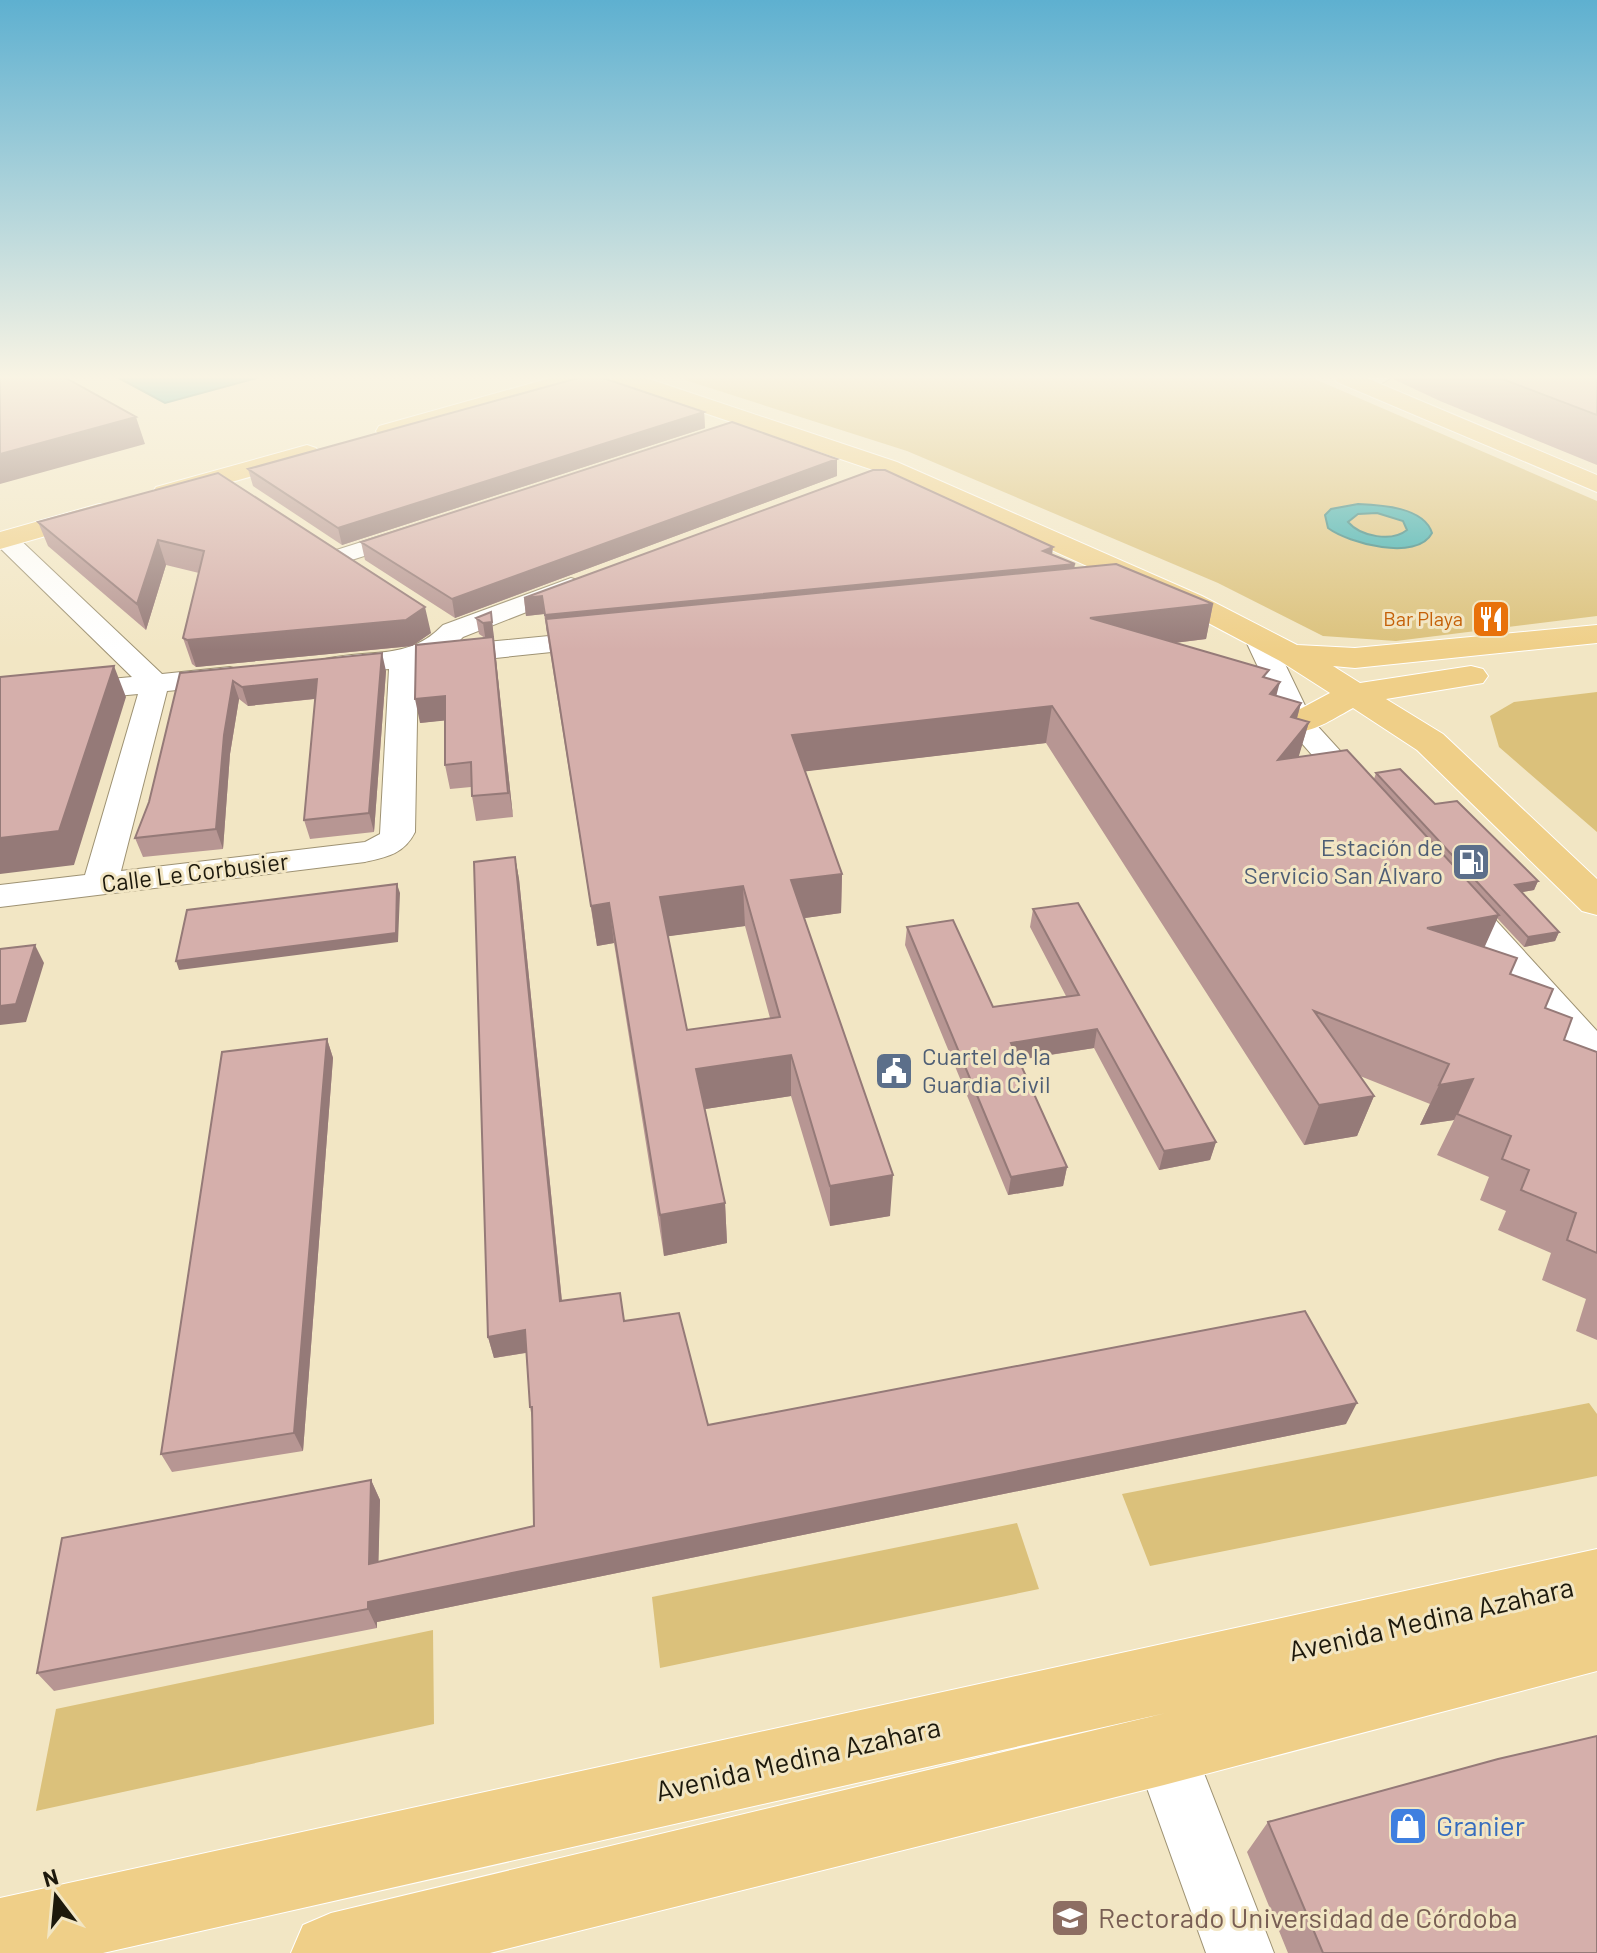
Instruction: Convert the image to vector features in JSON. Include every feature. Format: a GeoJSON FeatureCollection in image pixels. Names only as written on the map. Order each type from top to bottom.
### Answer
{"type":"FeatureCollection","features":[{"type":"Feature","properties":{"kind":"main road"},"geometry":{"type":"LineString","coordinates":[[2,540],[254,468]]}},
{"type":"Feature","properties":{"kind":"main road"},"geometry":{"type":"LineString","coordinates":[[890,468],[1107,577],[1258,637],[1291,654],[1430,742],[1597,902]]}},
{"type":"Feature","properties":{"kind":"main road"},"geometry":{"type":"LineString","coordinates":[[1562,468],[1597,484]]}},
{"type":"Feature","properties":{"kind":"main road"},"geometry":{"type":"LineString","coordinates":[[1291,654],[1355,658],[1597,634]]}},
{"type":"Feature","properties":{"kind":"main road"},"geometry":{"type":"LineString","coordinates":[[1299,723],[1354,694],[1446,679],[1597,661]]}},
{"type":"Feature","properties":{"kind":"main road"},"geometry":{"type":"LineString","coordinates":[[1430,742],[1446,679]]}},
{"type":"Feature","properties":{"kind":"main road","name":"Avenida Medina Azahara"},"geometry":{"type":"LineString","coordinates":[[0,1937],[1597,1582]]}},
{"type":"Feature","properties":{"kind":"main road"},"geometry":{"type":"LineString","coordinates":[[331,1953],[1164,1749],[1597,1637]]}},
{"type":"Feature","properties":{"kind":"street"},"geometry":{"type":"LineString","coordinates":[[850,482],[885,468]]}},
{"type":"Feature","properties":{"kind":"street"},"geometry":{"type":"LineString","coordinates":[[218,478],[245,496]]}},
{"type":"Feature","properties":{"kind":"street"},"geometry":{"type":"LineString","coordinates":[[366,574],[332,553],[430,527]]}},
{"type":"Feature","properties":{"kind":"street"},"geometry":{"type":"LineString","coordinates":[[2,540],[155,683]]}},
{"type":"Feature","properties":{"kind":"street"},"geometry":{"type":"LineString","coordinates":[[443,624],[597,577]]}},
{"type":"Feature","properties":{"kind":"street"},"geometry":{"type":"LineString","coordinates":[[443,624],[482,651]]}},
{"type":"Feature","properties":{"kind":"street"},"geometry":{"type":"LineString","coordinates":[[404,658],[439,646],[443,624]]}},
{"type":"Feature","properties":{"kind":"street"},"geometry":{"type":"LineString","coordinates":[[311,668],[622,637]]}},
{"type":"Feature","properties":{"kind":"street"},"geometry":{"type":"LineString","coordinates":[[1258,637],[1299,723],[1384,818]]}},
{"type":"Feature","properties":{"kind":"street","name":"Calle Le Corbusier"},"geometry":{"type":"LineString","coordinates":[[0,896],[365,852],[389,844],[396,839],[398,832],[404,658]]}},
{"type":"Feature","properties":{"kind":"street"},"geometry":{"type":"LineString","coordinates":[[0,698],[264,672]]}},
{"type":"Feature","properties":{"kind":"street"},"geometry":{"type":"LineString","coordinates":[[100,884],[155,683]]}},
{"type":"Feature","properties":{"kind":"street"},"geometry":{"type":"LineString","coordinates":[[1438,878],[1597,1057]]}},
{"type":"Feature","properties":{"kind":"street"},"geometry":{"type":"LineString","coordinates":[[1164,1749],[1240,1953]]}},
{"type":"Feature","properties":{"kind":"shaded area"},"geometry":{"type":"Polygon","coordinates":[[[947,468],[1521,468],[1597,501],[1597,616],[1396,641],[1323,636],[1218,583],[947,468]]]}},
{"type":"Feature","properties":{"kind":"shaded area"},"geometry":{"type":"Polygon","coordinates":[[[1597,692],[1597,832],[1499,747],[1490,716],[1514,702],[1597,692]]]}},
{"type":"Feature","properties":{"kind":"shaded area"},"geometry":{"type":"Polygon","coordinates":[[[1589,1403],[1597,1414],[1597,1476],[1150,1566],[1122,1494],[1589,1403]]]}},
{"type":"Feature","properties":{"kind":"shaded area"},"geometry":{"type":"Polygon","coordinates":[[[1017,1523],[1039,1589],[660,1668],[652,1597],[1017,1523]]]}},
{"type":"Feature","properties":{"kind":"shaded area"},"geometry":{"type":"Polygon","coordinates":[[[433,1630],[434,1724],[36,1811],[56,1709],[433,1630]]]}},
{"type":"Feature","properties":{"kind":"water"},"geometry":{"type":"Polygon","coordinates":[[[1358,504],[1401,509],[1420,518],[1432,533],[1424,542],[1412,547],[1366,544],[1328,528],[1325,515],[1331,509],[1358,504]],[[1377,513],[1358,514],[1348,522],[1368,534],[1385,537],[1407,530],[1403,521],[1377,513]]]}},
{"type":"Feature","properties":{"kind":"building"},"geometry":{"type":"Polygon","coordinates":[[[251,468],[527,468],[338,528],[248,469],[251,468]]]}},
{"type":"Feature","properties":{"kind":"building"},"geometry":{"type":"Polygon","coordinates":[[[589,468],[812,468],[452,599],[361,542],[589,468]]]}},
{"type":"Feature","properties":{"kind":"building"},"geometry":{"type":"Polygon","coordinates":[[[873,470],[885,470],[1053,547],[1043,551],[1075,564],[545,615],[542,596],[524,598],[873,470]]]}},
{"type":"Feature","properties":{"kind":"building"},"geometry":{"type":"Polygon","coordinates":[[[218,473],[425,607],[406,620],[187,640],[183,638],[204,551],[158,540],[137,604],[38,522],[218,473]]]}},
{"type":"Feature","properties":{"kind":"building"},"geometry":{"type":"Polygon","coordinates":[[[1116,564],[1213,604],[1090,618],[1269,670],[1263,677],[1280,682],[1270,694],[1301,703],[1291,717],[1309,722],[1278,760],[1347,750],[1499,915],[1427,928],[1517,958],[1510,974],[1553,989],[1545,1008],[1572,1018],[1564,1040],[1597,1052],[1597,1253],[1567,1240],[1576,1213],[1521,1190],[1529,1170],[1502,1159],[1511,1136],[1457,1114],[1473,1079],[1439,1085],[1449,1064],[1314,1011],[1374,1096],[1319,1105],[1052,706],[792,735],[842,874],[791,880],[893,1175],[830,1186],[791,1055],[696,1069],[725,1203],[660,1215],[609,903],[591,906],[546,619],[1116,564]],[[743,886],[660,897],[687,1030],[780,1017],[743,886]]]}},
{"type":"Feature","properties":{"kind":"building"},"geometry":{"type":"Polygon","coordinates":[[[491,612],[492,622],[483,623],[476,618],[491,612]]]}},
{"type":"Feature","properties":{"kind":"building"},"geometry":{"type":"Polygon","coordinates":[[[493,637],[508,793],[472,796],[471,762],[445,765],[445,696],[415,699],[416,645],[493,637]]]}},
{"type":"Feature","properties":{"kind":"building"},"geometry":{"type":"Polygon","coordinates":[[[382,653],[369,813],[304,820],[317,679],[242,687],[233,681],[224,735],[216,829],[135,838],[149,802],[180,673],[382,653]]]}},
{"type":"Feature","properties":{"kind":"building"},"geometry":{"type":"Polygon","coordinates":[[[114,666],[59,831],[0,838],[0,677],[114,666]]]}},
{"type":"Feature","properties":{"kind":"building"},"geometry":{"type":"Polygon","coordinates":[[[1400,769],[1435,804],[1457,801],[1538,881],[1515,885],[1559,932],[1528,937],[1376,773],[1400,769]]]}},
{"type":"Feature","properties":{"kind":"building"},"geometry":{"type":"Polygon","coordinates":[[[515,857],[560,1301],[620,1293],[624,1321],[679,1313],[708,1425],[1305,1311],[1357,1403],[368,1602],[368,1609],[37,1673],[62,1538],[371,1480],[369,1564],[534,1526],[532,1407],[525,1330],[488,1337],[474,862],[515,857]]]}},
{"type":"Feature","properties":{"kind":"building"},"geometry":{"type":"Polygon","coordinates":[[[397,884],[396,933],[176,961],[187,910],[397,884]]]}},
{"type":"Feature","properties":{"kind":"building"},"geometry":{"type":"Polygon","coordinates":[[[1078,903],[1216,1142],[1164,1151],[1097,1029],[1011,1043],[1067,1167],[1011,1177],[907,927],[953,920],[993,1007],[1079,995],[1033,909],[1078,903]]]}},
{"type":"Feature","properties":{"kind":"building"},"geometry":{"type":"Polygon","coordinates":[[[35,945],[16,1004],[0,1006],[0,949],[35,945]]]}},
{"type":"Feature","properties":{"kind":"building"},"geometry":{"type":"Polygon","coordinates":[[[327,1039],[294,1433],[161,1454],[222,1052],[327,1039]]]}},
{"type":"Feature","properties":{"kind":"building"},"geometry":{"type":"Polygon","coordinates":[[[1597,1736],[1597,1953],[1323,1953],[1268,1822],[1498,1759],[1597,1736]]]}},
{"type":"Feature","properties":{"kind":"place","name":"Bar Playa"},"geometry":{"type":"Point","coordinates":[1491,619]}},
{"type":"Feature","properties":{"kind":"place","name":"Estación de Servicio San Álvaro"},"geometry":{"type":"Point","coordinates":[1471,862]}},
{"type":"Feature","properties":{"kind":"place","name":"Cuartel de la Guardia Civil"},"geometry":{"type":"Point","coordinates":[894,1071]}},
{"type":"Feature","properties":{"kind":"place","name":"Granier"},"geometry":{"type":"Point","coordinates":[1408,1826]}},
{"type":"Feature","properties":{"kind":"place","name":"Rectorado Universidad de Córdoba"},"geometry":{"type":"Point","coordinates":[1070,1918]}}]}
